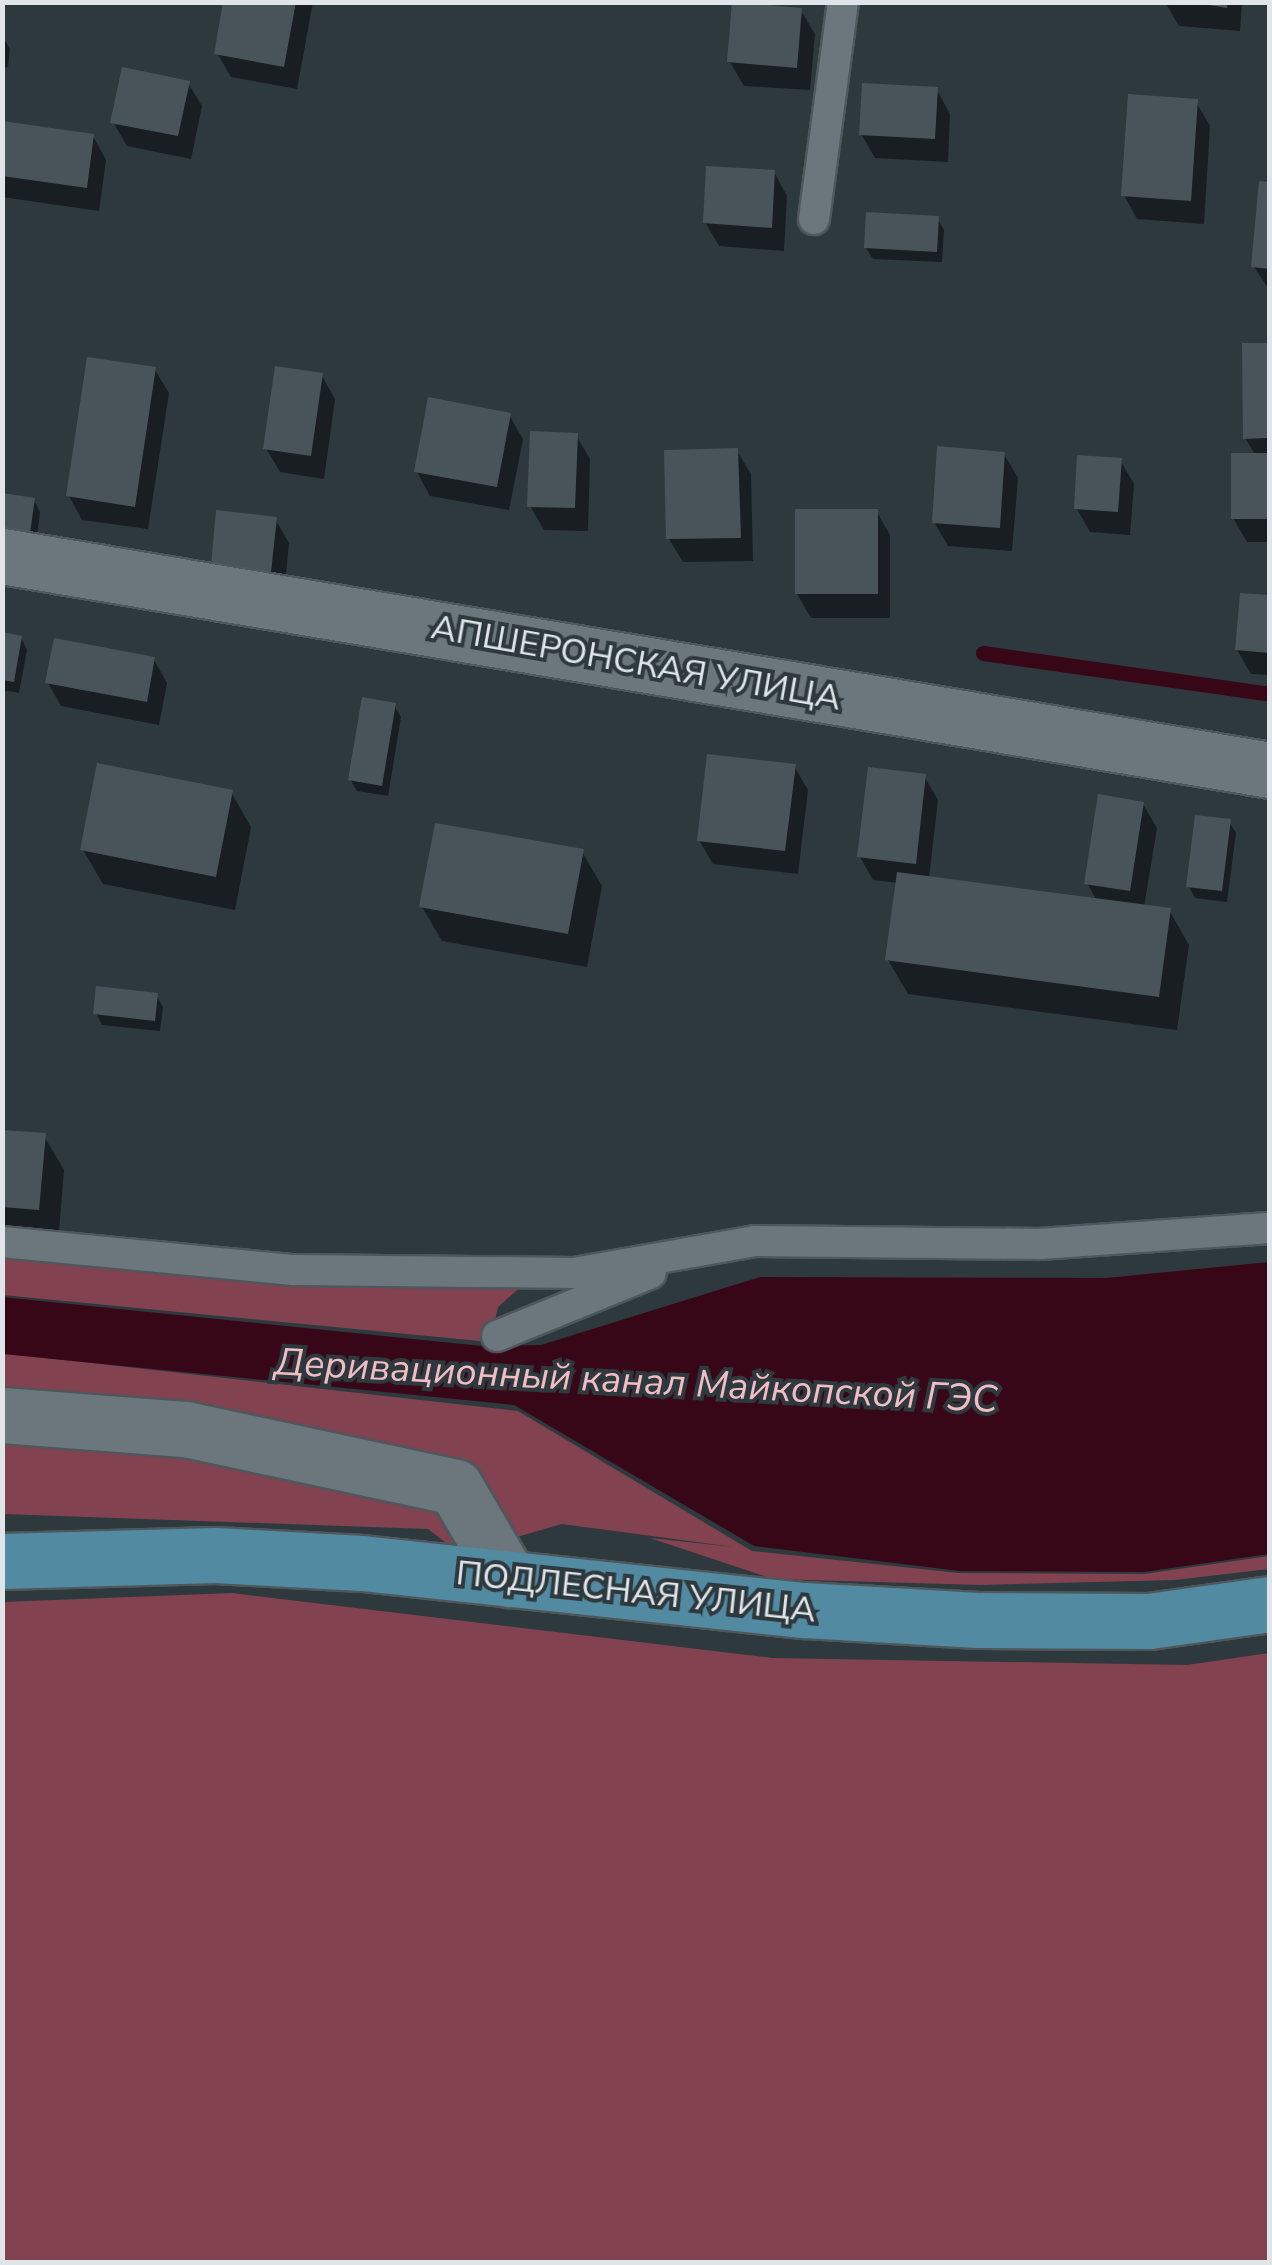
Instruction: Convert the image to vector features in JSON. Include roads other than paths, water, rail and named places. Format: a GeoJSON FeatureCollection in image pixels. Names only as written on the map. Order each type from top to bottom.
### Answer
{"type":"FeatureCollection","features":[{"type":"Feature","properties":{"kind":"main road","name":"ПОДЛЕСНАЯ УЛИЦА"},"geometry":{"type":"LineString","coordinates":[[2,1560],[215,1555],[804,1610],[978,1620],[1149,1621],[1270,1604]]}},
{"type":"Feature","properties":{"kind":"street","name":"АПШЕРОНСКАЯ УЛИЦА"},"geometry":{"type":"LineString","coordinates":[[2,556],[1270,770]]}},
{"type":"Feature","properties":{"kind":"street"},"geometry":{"type":"LineString","coordinates":[[2,1415],[185,1429],[455,1487],[510,1580]]}},
{"type":"Feature","properties":{"kind":"lane"},"geometry":{"type":"LineString","coordinates":[[814,219],[842,2]]}},
{"type":"Feature","properties":{"kind":"lane"},"geometry":{"type":"LineString","coordinates":[[2,1242],[294,1270],[574,1273],[695,1255],[755,1241],[986,1245],[1270,1228]]}},
{"type":"Feature","properties":{"kind":"lane"},"geometry":{"type":"LineString","coordinates":[[497,1336],[695,1255]]}},
{"type":"Feature","properties":{"kind":"water","name":"Деривационный канал Майкопской ГЭС"},"geometry":{"type":"Polygon","coordinates":[[[1269,1262],[1269,1554],[1144,1572],[960,1571],[754,1546],[514,1405],[3,1354],[2,1297],[482,1346],[541,1345],[760,1277],[1106,1278],[1269,1262]]]}},
{"type":"Feature","properties":{"kind":"waterway"},"geometry":{"type":"LineString","coordinates":[[983,653],[1270,694]]}}]}
